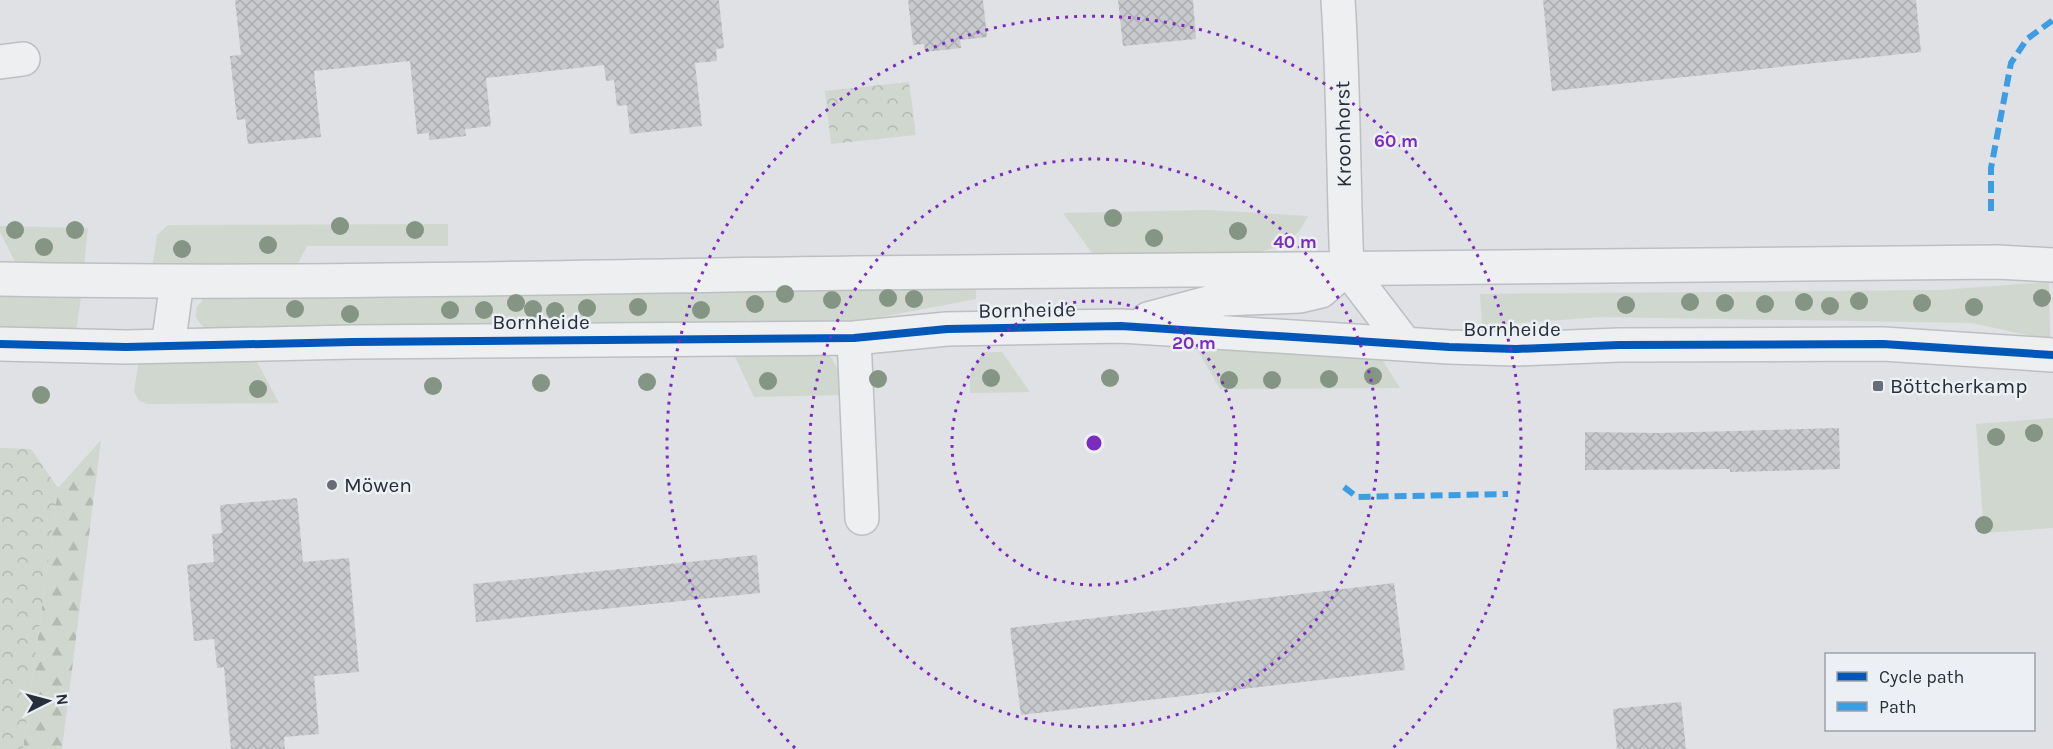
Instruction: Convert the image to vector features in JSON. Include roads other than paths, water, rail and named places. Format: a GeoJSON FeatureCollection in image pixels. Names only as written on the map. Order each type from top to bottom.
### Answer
{"type":"FeatureCollection","features":[{"type":"Feature","properties":{"kind":"street","name":"Kroonhorst"},"geometry":{"type":"LineString","coordinates":[[1338,0],[1343,84],[1347,268]]}},
{"type":"Feature","properties":{"kind":"street","name":"Bornheide"},"geometry":{"type":"LineString","coordinates":[[0,279],[177,282],[1997,262],[2053,265]]}},
{"type":"Feature","properties":{"kind":"street"},"geometry":{"type":"LineString","coordinates":[[1121,326],[1223,299],[1300,296],[1322,291],[1347,268],[1405,344]]}},
{"type":"Feature","properties":{"kind":"street"},"geometry":{"type":"LineString","coordinates":[[168,346],[177,282]]}},
{"type":"Feature","properties":{"kind":"street","name":"Bornheide"},"geometry":{"type":"LineString","coordinates":[[0,344],[126,347],[364,342],[854,338],[947,329],[1121,326],[1516,349],[1619,345],[1883,344],[2053,355]]}},
{"type":"Feature","properties":{"kind":"street"},"geometry":{"type":"LineString","coordinates":[[854,338],[862,518]]}},
{"type":"Feature","properties":{"kind":"place","name":"Böttcherkamp"},"geometry":{"type":"Point","coordinates":[1878,386]}},
{"type":"Feature","properties":{"kind":"place","name":"Möwen"},"geometry":{"type":"Point","coordinates":[332,485]}}]}
